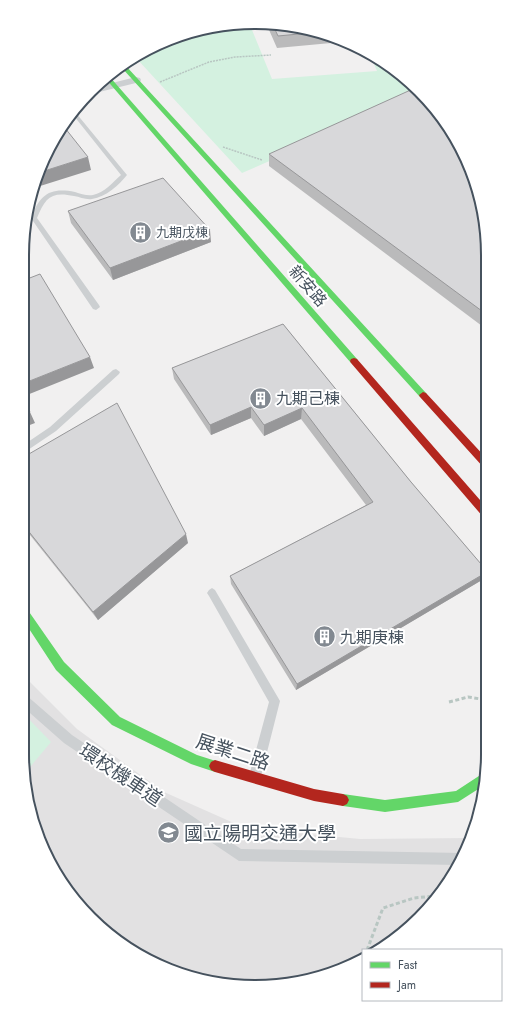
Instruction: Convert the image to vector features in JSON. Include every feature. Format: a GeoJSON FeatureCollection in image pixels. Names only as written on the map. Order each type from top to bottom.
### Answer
{"type":"FeatureCollection","features":[{"type":"Feature","properties":{"kind":"street","name":"新安路"},"geometry":{"type":"LineString","coordinates":[[126,69],[481,458]]}},
{"type":"Feature","properties":{"kind":"street"},"geometry":{"type":"LineString","coordinates":[[102,89],[136,80]]}},
{"type":"Feature","properties":{"kind":"street","name":"新安路"},"geometry":{"type":"LineString","coordinates":[[111,81],[481,508]]}},
{"type":"Feature","properties":{"kind":"street","name":"展業二路"},"geometry":{"type":"LineString","coordinates":[[29,620],[60,666],[116,721],[195,760],[314,795],[385,806],[458,796],[479,782]]}},
{"type":"Feature","properties":{"kind":"lane"},"geometry":{"type":"LineString","coordinates":[[77,116],[124,175],[99,195],[89,198],[63,192],[53,193],[40,201],[34,218],[96,307]]}},
{"type":"Feature","properties":{"kind":"lane"},"geometry":{"type":"LineString","coordinates":[[29,446],[53,430],[116,372]]}},
{"type":"Feature","properties":{"kind":"lane"},"geometry":{"type":"LineString","coordinates":[[212,593],[275,701],[254,778]]}},
{"type":"Feature","properties":{"kind":"lane","name":"環校機車道"},"geometry":{"type":"LineString","coordinates":[[29,705],[68,739],[239,855],[455,859]]}},
{"type":"Feature","properties":{"kind":"path"},"geometry":{"type":"LineString","coordinates":[[154,83],[177,77],[188,69],[202,64],[231,57],[271,55]]}},
{"type":"Feature","properties":{"kind":"path"},"geometry":{"type":"LineString","coordinates":[[217,145],[262,160]]}},
{"type":"Feature","properties":{"kind":"path"},"geometry":{"type":"LineString","coordinates":[[449,702],[464,697],[481,698]]}},
{"type":"Feature","properties":{"kind":"path"},"geometry":{"type":"LineString","coordinates":[[367,949],[383,908],[414,898],[430,897]]}},
{"type":"Feature","properties":{"kind":"shaded area","name":"國立陽明交通大學"},"geometry":{"type":"Polygon","coordinates":[[[29,681],[77,729],[164,792],[245,828],[360,839],[465,838],[458,854],[443,880],[415,914],[381,942],[370,949],[362,949],[362,953],[328,968],[299,976],[270,980],[240,980],[211,976],[182,968],[155,957],[129,942],[95,914],[67,880],[52,854],[41,827],[33,798],[29,769],[29,681]]]}},
{"type":"Feature","properties":{"kind":"green space"},"geometry":{"type":"Polygon","coordinates":[[[252,29],[272,79],[377,71],[373,62],[393,76],[417,97],[242,173],[139,61],[155,52],[182,41],[211,33],[252,29]]]}},
{"type":"Feature","properties":{"kind":"green space"},"geometry":{"type":"Polygon","coordinates":[[[29,719],[51,742],[29,768],[29,719]]]}},
{"type":"Feature","properties":{"kind":"building"},"geometry":{"type":"Polygon","coordinates":[[[275,30],[302,34],[278,36],[275,30]]]}},
{"type":"Feature","properties":{"kind":"building"},"geometry":{"type":"Polygon","coordinates":[[[410,90],[425,106],[443,129],[458,155],[469,182],[477,211],[481,240],[481,310],[269,154],[410,90]]]}},
{"type":"Feature","properties":{"kind":"building"},"geometry":{"type":"Polygon","coordinates":[[[66,130],[88,157],[45,171],[52,155],[66,130]]]}},
{"type":"Feature","properties":{"kind":"building","name":"九期戊棟"},"geometry":{"type":"Polygon","coordinates":[[[163,178],[210,230],[110,268],[68,211],[163,178]]]}},
{"type":"Feature","properties":{"kind":"building"},"geometry":{"type":"Polygon","coordinates":[[[40,274],[90,357],[29,381],[29,278],[40,274]]]}},
{"type":"Feature","properties":{"kind":"building"},"geometry":{"type":"Polygon","coordinates":[[[283,324],[411,482],[481,564],[481,576],[297,684],[230,576],[373,502],[302,408],[264,425],[251,407],[210,425],[172,368],[283,324]]]}},
{"type":"Feature","properties":{"kind":"building"},"geometry":{"type":"Polygon","coordinates":[[[117,403],[186,534],[93,612],[29,532],[29,454],[117,403]]]}},
{"type":"Feature","properties":{"kind":"traffic: fast"},"geometry":{"type":"LineString","coordinates":[[126,69],[423,395]]}},
{"type":"Feature","properties":{"kind":"traffic: fast"},"geometry":{"type":"LineString","coordinates":[[111,81],[354,361]]}},
{"type":"Feature","properties":{"kind":"traffic: fast"},"geometry":{"type":"LineString","coordinates":[[29,620],[60,666],[116,721],[195,760],[215,766]]}},
{"type":"Feature","properties":{"kind":"traffic: fast"},"geometry":{"type":"LineString","coordinates":[[343,800],[385,806],[458,796],[479,782]]}},
{"type":"Feature","properties":{"kind":"traffic: jam"},"geometry":{"type":"LineString","coordinates":[[354,361],[481,508]]}},
{"type":"Feature","properties":{"kind":"traffic: jam"},"geometry":{"type":"LineString","coordinates":[[423,395],[481,458]]}},
{"type":"Feature","properties":{"kind":"traffic: jam"},"geometry":{"type":"LineString","coordinates":[[215,766],[314,795],[343,800]]}},
{"type":"Feature","properties":{"kind":"place","name":"九期戊棟"},"geometry":{"type":"Point","coordinates":[140,232]}},
{"type":"Feature","properties":{"kind":"place","name":"九期己棟"},"geometry":{"type":"Point","coordinates":[260,398]}},
{"type":"Feature","properties":{"kind":"place","name":"九期庚棟"},"geometry":{"type":"Point","coordinates":[324,637]}},
{"type":"Feature","properties":{"kind":"place","name":"國立陽明交通大學"},"geometry":{"type":"Point","coordinates":[169,833]}}]}
